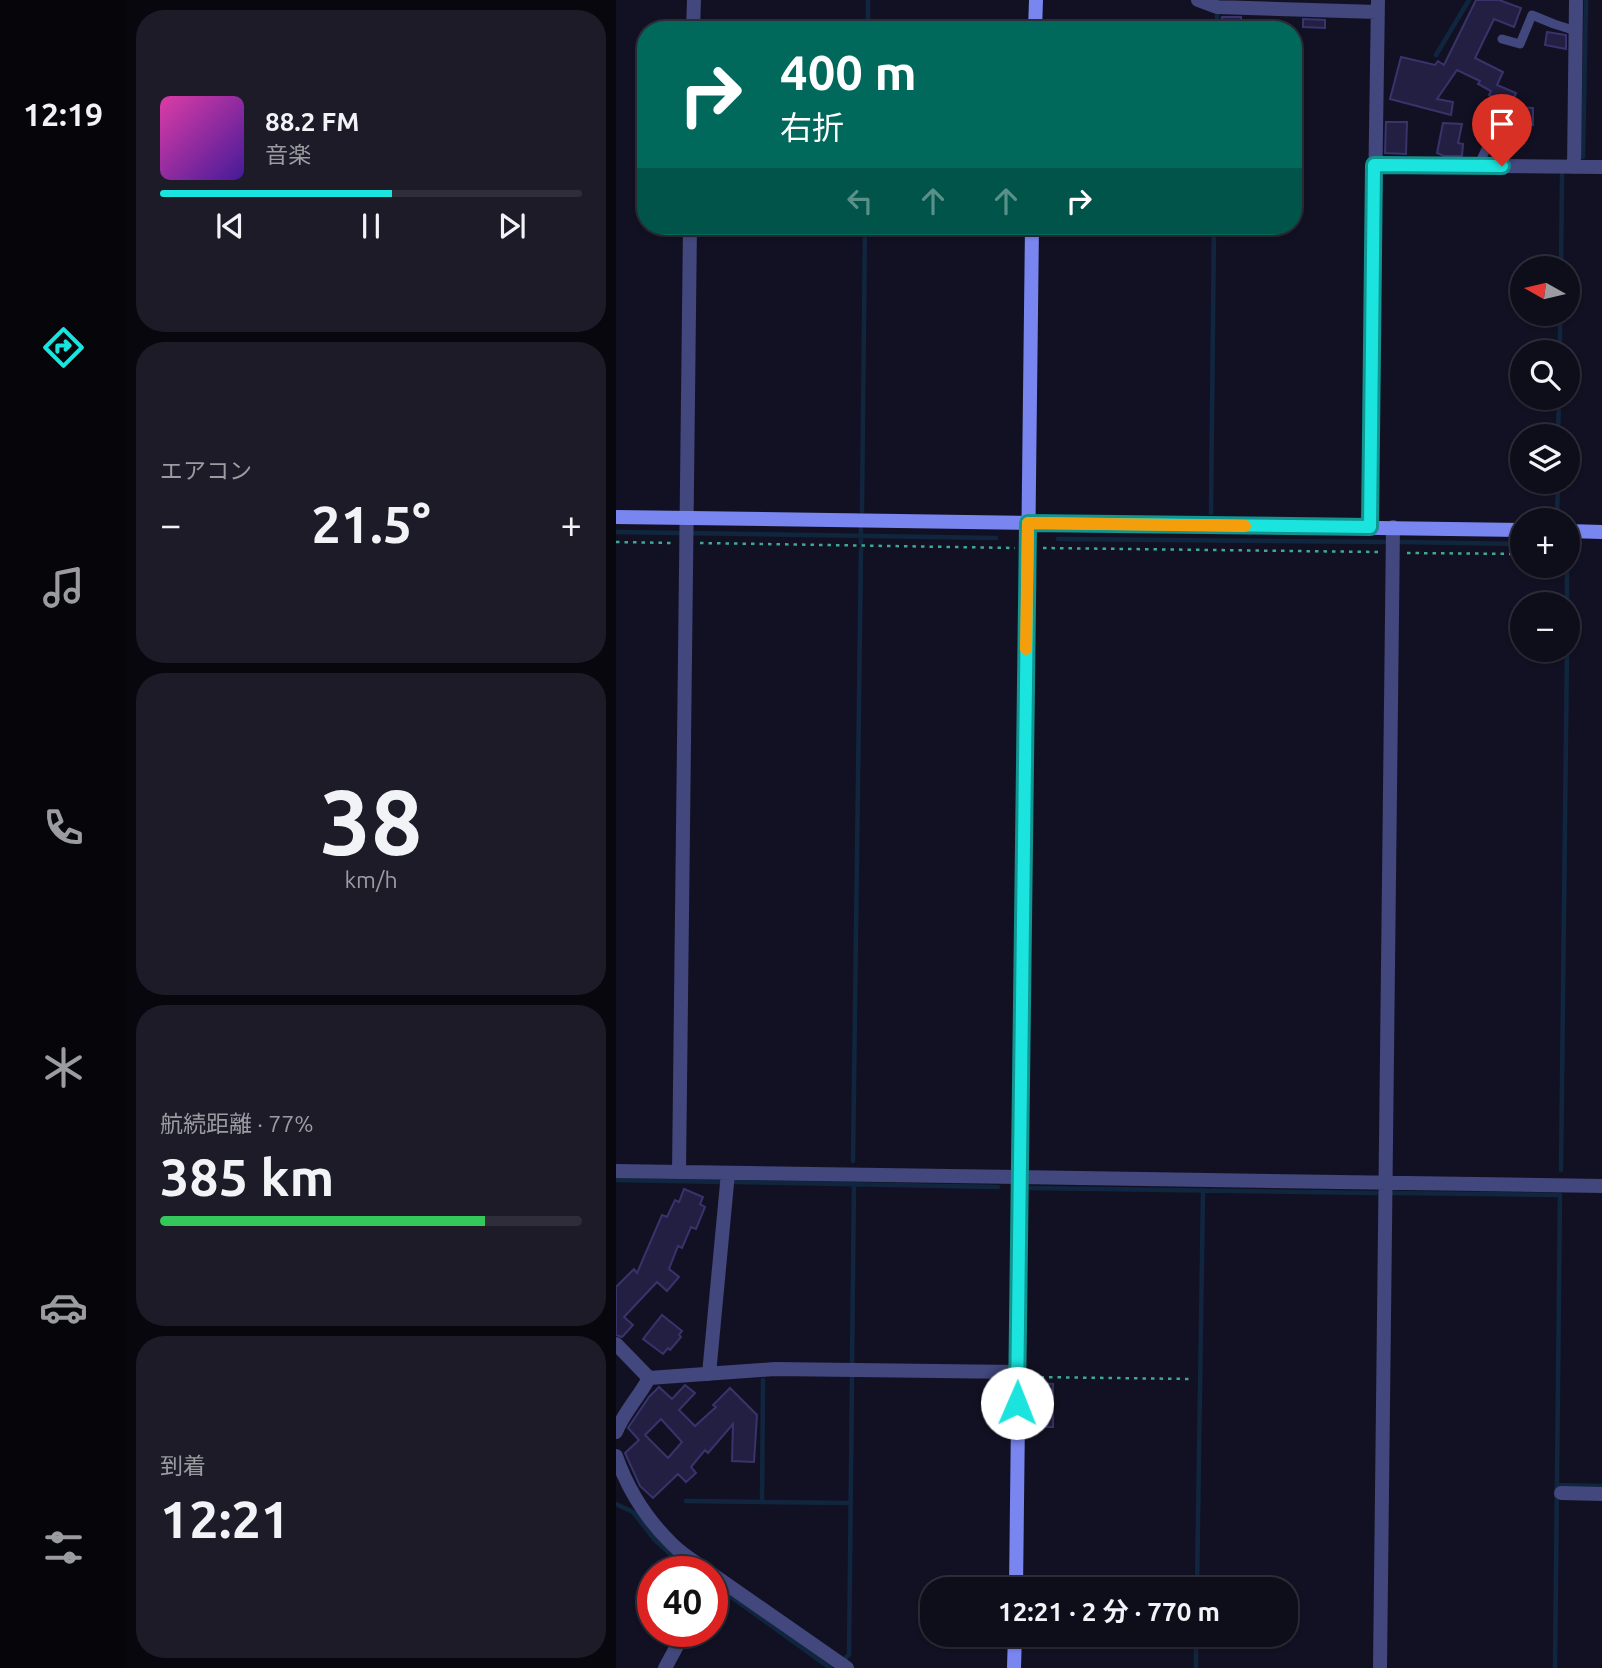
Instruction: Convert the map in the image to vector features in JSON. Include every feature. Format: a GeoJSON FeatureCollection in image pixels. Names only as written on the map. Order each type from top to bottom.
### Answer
{"type":"FeatureCollection","features":[{"type":"Feature","properties":{"kind":"street"},"geometry":{"type":"LineString","coordinates":[[693,21],[694,0]]}},
{"type":"Feature","properties":{"kind":"street"},"geometry":{"type":"LineString","coordinates":[[1035,0],[1035,21]]}},
{"type":"Feature","properties":{"kind":"street"},"geometry":{"type":"LineString","coordinates":[[1198,0],[1217,7],[1267,4],[1378,6],[1370,527]]}},
{"type":"Feature","properties":{"kind":"street"},"geometry":{"type":"LineString","coordinates":[[1574,167],[1576,0]]}},
{"type":"Feature","properties":{"kind":"street"},"geometry":{"type":"LineString","coordinates":[[1374,165],[1602,167]]}},
{"type":"Feature","properties":{"kind":"street"},"geometry":{"type":"LineString","coordinates":[[679,1172],[690,235]]}},
{"type":"Feature","properties":{"kind":"street"},"geometry":{"type":"LineString","coordinates":[[1016,1577],[1032,235]]}},
{"type":"Feature","properties":{"kind":"street"},"geometry":{"type":"LineString","coordinates":[[616,517],[686,532],[1028,523],[1510,530]]}},
{"type":"Feature","properties":{"kind":"street"},"geometry":{"type":"LineString","coordinates":[[1380,1668],[1393,527]]}},
{"type":"Feature","properties":{"kind":"street"},"geometry":{"type":"LineString","coordinates":[[1580,531],[1602,532]]}},
{"type":"Feature","properties":{"kind":"street"},"geometry":{"type":"LineString","coordinates":[[616,1171],[1602,1186]]}},
{"type":"Feature","properties":{"kind":"street"},"geometry":{"type":"LineString","coordinates":[[709,1374],[727,1173]]}},
{"type":"Feature","properties":{"kind":"street"},"geometry":{"type":"LineString","coordinates":[[616,1344],[649,1378],[775,1369],[1017,1374]]}},
{"type":"Feature","properties":{"kind":"street"},"geometry":{"type":"LineString","coordinates":[[616,1432],[622,1417],[643,1391],[649,1378]]}},
{"type":"Feature","properties":{"kind":"street"},"geometry":{"type":"LineString","coordinates":[[616,1456],[623,1477],[647,1517],[687,1556]]}},
{"type":"Feature","properties":{"kind":"street"},"geometry":{"type":"LineString","coordinates":[[1561,1493],[1602,1494]]}},
{"type":"Feature","properties":{"kind":"street"},"geometry":{"type":"LineString","coordinates":[[728,1586],[847,1668]]}},
{"type":"Feature","properties":{"kind":"street"},"geometry":{"type":"LineString","coordinates":[[665,1668],[676,1647]]}},
{"type":"Feature","properties":{"kind":"street"},"geometry":{"type":"LineString","coordinates":[[1014,1668],[1015,1647]]}},
{"type":"Feature","properties":{"kind":"lane"},"geometry":{"type":"LineString","coordinates":[[1502,39],[1520,44],[1532,15],[1576,31]]}},
{"type":"Feature","properties":{"kind":"lane"},"geometry":{"type":"LineString","coordinates":[[1478,166],[1505,109]]}},
{"type":"Feature","properties":{"kind":"path"},"geometry":{"type":"LineString","coordinates":[[616,542],[686,532],[1027,548],[1510,554]]}},
{"type":"Feature","properties":{"kind":"path"},"geometry":{"type":"LineString","coordinates":[[1017,1374],[1190,1379]]}},
{"type":"Feature","properties":{"kind":"building"},"geometry":{"type":"Polygon","coordinates":[[[1476,0],[1499,0],[1521,8],[1514,27],[1494,19],[1475,58],[1503,72],[1497,85],[1516,93],[1511,105],[1489,95],[1491,91],[1478,84],[1480,81],[1457,70],[1437,99],[1453,102],[1451,115],[1390,99],[1401,57],[1435,65],[1438,61],[1444,65],[1476,0]]]}},
{"type":"Feature","properties":{"kind":"building"},"geometry":{"type":"Polygon","coordinates":[[[1222,17],[1241,17],[1241,21],[1222,21],[1222,17]]]}},
{"type":"Feature","properties":{"kind":"building"},"geometry":{"type":"Polygon","coordinates":[[[1303,19],[1325,20],[1325,28],[1303,27],[1303,19]]]}},
{"type":"Feature","properties":{"kind":"building"},"geometry":{"type":"Polygon","coordinates":[[[1547,32],[1566,35],[1566,49],[1545,45],[1547,32]]]}},
{"type":"Feature","properties":{"kind":"building"},"geometry":{"type":"Polygon","coordinates":[[[1515,107],[1533,108],[1533,125],[1515,125],[1515,107]]]}},
{"type":"Feature","properties":{"kind":"building"},"geometry":{"type":"Polygon","coordinates":[[[1386,122],[1407,122],[1406,154],[1385,153],[1386,122]]]}},
{"type":"Feature","properties":{"kind":"building"},"geometry":{"type":"Polygon","coordinates":[[[1443,123],[1462,124],[1458,143],[1463,144],[1462,156],[1444,156],[1437,153],[1443,123]]]}},
{"type":"Feature","properties":{"kind":"building"},"geometry":{"type":"Polygon","coordinates":[[[684,1189],[703,1197],[700,1204],[705,1207],[696,1229],[691,1227],[682,1248],[678,1246],[669,1269],[679,1277],[667,1291],[657,1282],[624,1317],[633,1325],[622,1337],[616,1335],[616,1287],[634,1269],[637,1273],[662,1215],[667,1217],[675,1200],[679,1202],[684,1189]]]}},
{"type":"Feature","properties":{"kind":"building"},"geometry":{"type":"Polygon","coordinates":[[[662,1315],[682,1331],[679,1335],[681,1337],[663,1354],[643,1339],[662,1315]]]}},
{"type":"Feature","properties":{"kind":"building"},"geometry":{"type":"Polygon","coordinates":[[[1032,1383],[1053,1384],[1053,1427],[1031,1427],[1032,1383]]]}},
{"type":"Feature","properties":{"kind":"building"},"geometry":{"type":"Polygon","coordinates":[[[685,1385],[695,1393],[679,1410],[695,1426],[716,1407],[713,1405],[730,1388],[757,1415],[754,1462],[732,1461],[733,1424],[708,1453],[705,1450],[691,1467],[696,1473],[686,1482],[678,1474],[653,1498],[640,1486],[625,1453],[639,1440],[628,1428],[659,1387],[672,1399],[685,1385]],[[661,1419],[645,1435],[668,1458],[682,1442],[661,1419]]]}},
{"type":"Feature","properties":{"kind":"waterway"},"geometry":{"type":"LineString","coordinates":[[868,0],[868,21]]}},
{"type":"Feature","properties":{"kind":"waterway"},"geometry":{"type":"LineString","coordinates":[[1436,55],[1469,0]]}},
{"type":"Feature","properties":{"kind":"waterway"},"geometry":{"type":"LineString","coordinates":[[1583,157],[1586,0]]}},
{"type":"Feature","properties":{"kind":"waterway"},"geometry":{"type":"LineString","coordinates":[[1217,14],[1217,21]]}},
{"type":"Feature","properties":{"kind":"waterway"},"geometry":{"type":"LineString","coordinates":[[1561,256],[1562,175]]}},
{"type":"Feature","properties":{"kind":"waterway"},"geometry":{"type":"LineString","coordinates":[[862,511],[865,235]]}},
{"type":"Feature","properties":{"kind":"waterway"},"geometry":{"type":"LineString","coordinates":[[1211,513],[1214,235]]}},
{"type":"Feature","properties":{"kind":"waterway"},"geometry":{"type":"LineString","coordinates":[[1560,326],[1560,340]]}},
{"type":"Feature","properties":{"kind":"waterway"},"geometry":{"type":"LineString","coordinates":[[1558,424],[1559,410]]}},
{"type":"Feature","properties":{"kind":"waterway"},"geometry":{"type":"LineString","coordinates":[[1557,508],[1558,494]]}},
{"type":"Feature","properties":{"kind":"waterway"},"geometry":{"type":"LineString","coordinates":[[861,529],[861,543]]}},
{"type":"Feature","properties":{"kind":"waterway"},"geometry":{"type":"LineString","coordinates":[[616,532],[996,538]]}},
{"type":"Feature","properties":{"kind":"waterway"},"geometry":{"type":"LineString","coordinates":[[1058,539],[1389,542]]}},
{"type":"Feature","properties":{"kind":"waterway"},"geometry":{"type":"LineString","coordinates":[[1401,542],[1510,544]]}},
{"type":"Feature","properties":{"kind":"waterway"},"geometry":{"type":"LineString","coordinates":[[853,1161],[861,549]]}},
{"type":"Feature","properties":{"kind":"waterway"},"geometry":{"type":"LineString","coordinates":[[1567,578],[1567,592]]}},
{"type":"Feature","properties":{"kind":"waterway"},"geometry":{"type":"LineString","coordinates":[[1561,1170],[1567,662]]}},
{"type":"Feature","properties":{"kind":"waterway"},"geometry":{"type":"LineString","coordinates":[[616,1180],[721,1182]]}},
{"type":"Feature","properties":{"kind":"waterway"},"geometry":{"type":"LineString","coordinates":[[735,1182],[998,1187]]}},
{"type":"Feature","properties":{"kind":"waterway"},"geometry":{"type":"LineString","coordinates":[[852,1363],[854,1184]]}},
{"type":"Feature","properties":{"kind":"waterway"},"geometry":{"type":"LineString","coordinates":[[1031,1188],[1376,1193]]}},
{"type":"Feature","properties":{"kind":"waterway"},"geometry":{"type":"LineString","coordinates":[[1197,1577],[1203,1190]]}},
{"type":"Feature","properties":{"kind":"waterway"},"geometry":{"type":"LineString","coordinates":[[1394,1193],[1560,1195]]}},
{"type":"Feature","properties":{"kind":"waterway"},"geometry":{"type":"LineString","coordinates":[[1555,1668],[1560,1195]]}},
{"type":"Feature","properties":{"kind":"waterway"},"geometry":{"type":"LineString","coordinates":[[846,1660],[849,1655],[852,1378]]}},
{"type":"Feature","properties":{"kind":"waterway"},"geometry":{"type":"LineString","coordinates":[[762,1502],[763,1380]]}},
{"type":"Feature","properties":{"kind":"waterway"},"geometry":{"type":"LineString","coordinates":[[1557,1485],[1602,1486]]}},
{"type":"Feature","properties":{"kind":"waterway"},"geometry":{"type":"LineString","coordinates":[[686,1501],[851,1503]]}},
{"type":"Feature","properties":{"kind":"waterway"},"geometry":{"type":"LineString","coordinates":[[616,1504],[633,1512],[655,1540],[673,1556]]}},
{"type":"Feature","properties":{"kind":"waterway"},"geometry":{"type":"LineString","coordinates":[[728,1595],[830,1668]]}},
{"type":"Feature","properties":{"kind":"waterway"},"geometry":{"type":"LineString","coordinates":[[1196,1647],[1196,1668]]}},
{"type":"Feature","properties":{"kind":"slow traffic"},"geometry":{"type":"LineString","coordinates":[[1026,649],[1028,523],[1245,526]]}},
{"type":"Feature","properties":{"kind":"route"},"geometry":{"type":"LineString","coordinates":[[1017,1403],[1028,523],[1370,527],[1374,165],[1502,166]]}}]}
